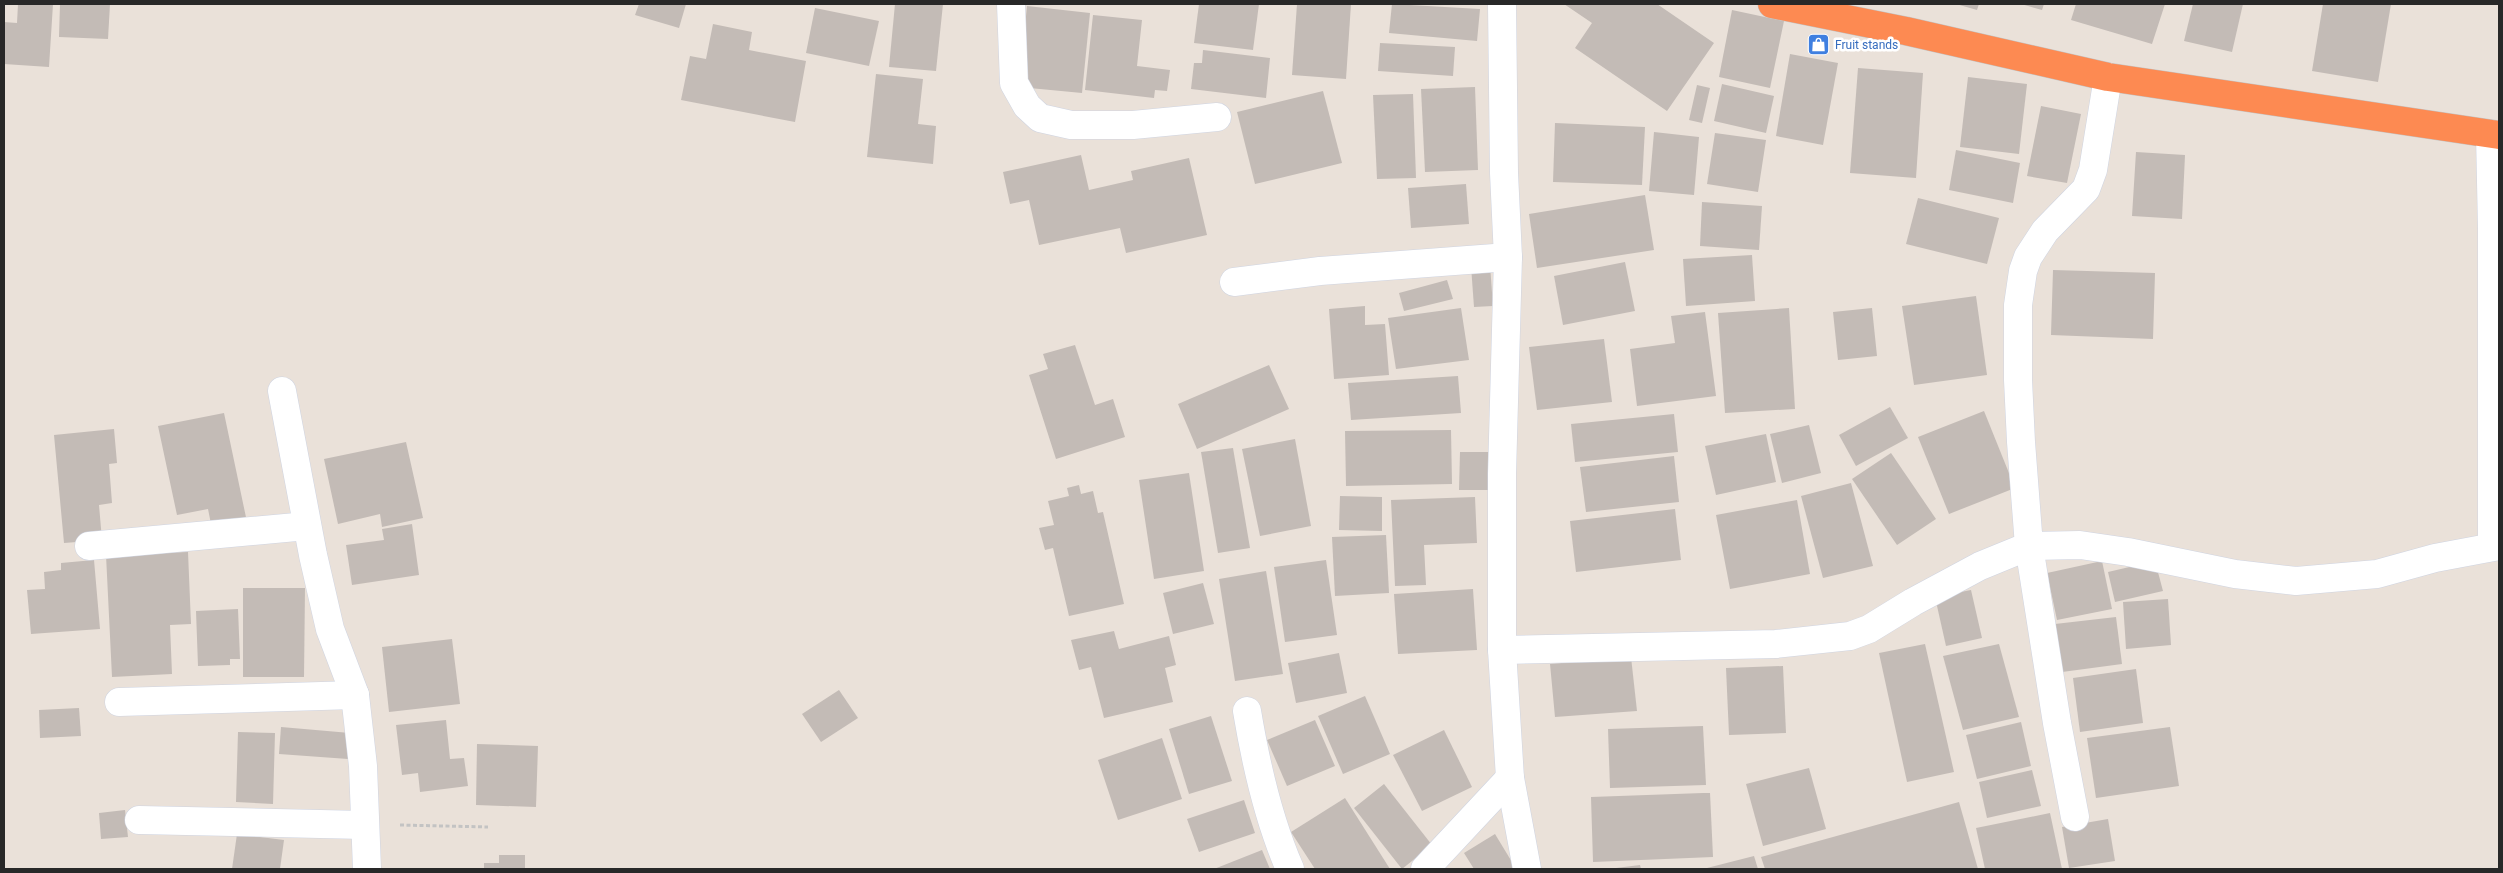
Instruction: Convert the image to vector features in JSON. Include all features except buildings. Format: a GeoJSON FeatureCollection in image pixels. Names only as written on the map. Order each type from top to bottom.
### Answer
{"type":"FeatureCollection","features":[{"type":"Feature","properties":{"kind":"highway"},"geometry":{"type":"LineString","coordinates":[[1772,4],[1906,31],[2108,77],[2494,134]]}},
{"type":"Feature","properties":{"kind":"street"},"geometry":{"type":"LineString","coordinates":[[1011,4],[1014,83],[1028,106],[1040,118],[1071,125],[1124,125],[1217,117]]}},
{"type":"Feature","properties":{"kind":"street"},"geometry":{"type":"LineString","coordinates":[[1502,4],[1504,173],[1508,257],[1502,474],[1502,650],[1510,778],[1527,869]]}},
{"type":"Feature","properties":{"kind":"street"},"geometry":{"type":"LineString","coordinates":[[2075,818],[2057,722],[2029,546],[2020,442],[2018,305],[2020,288],[2028,258],[2034,246],[2062,211],[2086,190],[2093,170],[2108,77]]}},
{"type":"Feature","properties":{"kind":"street"},"geometry":{"type":"LineString","coordinates":[[1502,650],[1776,644],[1850,636],[1870,629],[1980,566],[2029,546],[2080,545],[2128,552],[2235,574],[2296,581],[2377,574],[2436,558],[2496,546],[2492,229],[2494,134]]}},
{"type":"Feature","properties":{"kind":"street"},"geometry":{"type":"LineString","coordinates":[[1234,282],[1320,270],[1508,257]]}},
{"type":"Feature","properties":{"kind":"street"},"geometry":{"type":"LineString","coordinates":[[282,391],[307,526],[330,629],[355,695],[363,766],[367,869]]}},
{"type":"Feature","properties":{"kind":"street"},"geometry":{"type":"LineString","coordinates":[[89,546],[307,526]]}},
{"type":"Feature","properties":{"kind":"street"},"geometry":{"type":"LineString","coordinates":[[119,702],[355,695]]}},
{"type":"Feature","properties":{"kind":"street"},"geometry":{"type":"LineString","coordinates":[[1247,711],[1253,744],[1276,836],[1290,869]]}},
{"type":"Feature","properties":{"kind":"street"},"geometry":{"type":"LineString","coordinates":[[1425,869],[1510,778]]}},
{"type":"Feature","properties":{"kind":"street"},"geometry":{"type":"LineString","coordinates":[[139,820],[364,825]]}},
{"type":"Feature","properties":{"kind":"path"},"geometry":{"type":"LineString","coordinates":[[364,825],[488,827]]}},
{"type":"Feature","properties":{"kind":"place","name":"Fruit stands"},"geometry":{"type":"Point","coordinates":[1819,45]}}]}
